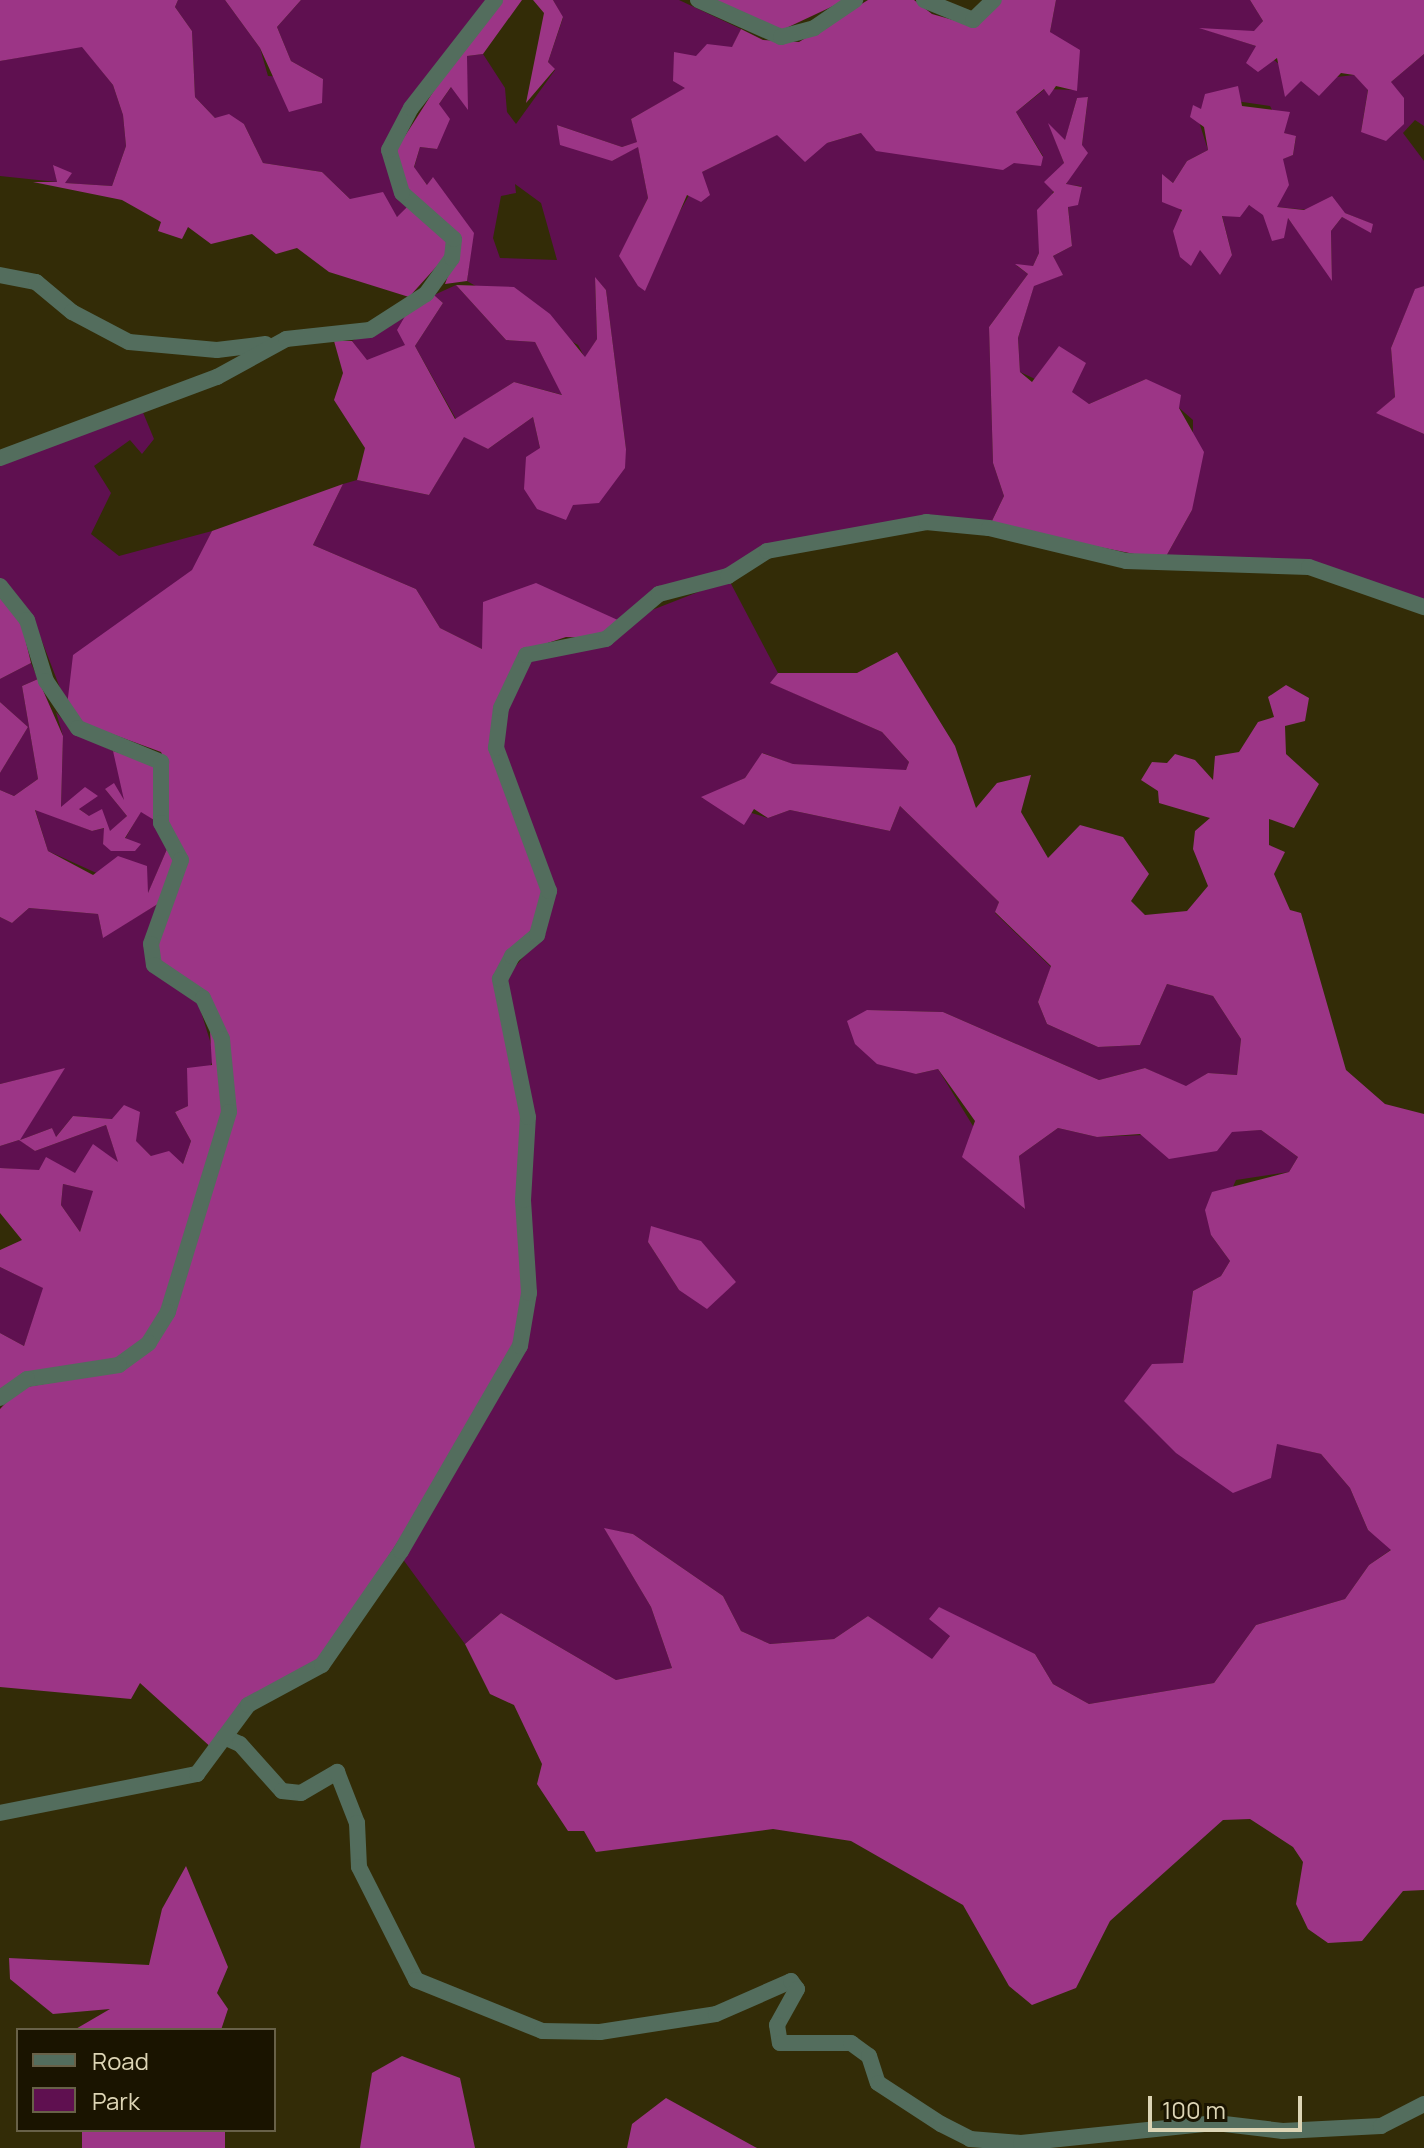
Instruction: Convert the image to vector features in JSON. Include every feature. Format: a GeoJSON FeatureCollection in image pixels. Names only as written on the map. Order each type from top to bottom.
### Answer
{"type":"FeatureCollection","features":[{"type":"Feature","properties":{"kind":"street"},"geometry":{"type":"LineString","coordinates":[[0,275],[36,282],[72,312],[129,342],[217,350],[370,330],[442,279],[454,239],[402,193],[389,150],[411,108],[495,0]]}},
{"type":"Feature","properties":{"kind":"street"},"geometry":{"type":"LineString","coordinates":[[698,0],[781,37],[814,28],[855,0]]}},
{"type":"Feature","properties":{"kind":"street"},"geometry":{"type":"LineString","coordinates":[[924,0],[973,20],[994,0]]}},
{"type":"Feature","properties":{"kind":"street"},"geometry":{"type":"LineString","coordinates":[[0,458],[217,377],[286,339]]}},
{"type":"Feature","properties":{"kind":"street"},"geometry":{"type":"LineString","coordinates":[[0,1813],[197,1774],[248,1705],[322,1665],[350,1630],[491,1405],[520,1346],[529,1293],[523,1200],[528,1117],[500,979],[537,935],[549,891],[496,748],[501,708],[526,655],[606,639],[659,594],[728,576],[767,551],[926,522],[989,528],[1126,561],[1309,567],[1424,607]]}},
{"type":"Feature","properties":{"kind":"street"},"geometry":{"type":"LineString","coordinates":[[0,586],[27,620],[46,681],[78,728],[161,762],[161,823],[181,860],[151,944],[154,965],[203,998],[222,1039],[229,1112],[168,1312],[149,1343],[119,1365],[27,1379],[0,1398]]}},
{"type":"Feature","properties":{"kind":"street"},"geometry":{"type":"LineString","coordinates":[[224,1737],[240,1744],[282,1791],[301,1793],[337,1772],[357,1823],[359,1867],[416,1980],[542,2031],[600,2032],[716,2014],[791,1981],[797,1989],[777,2025],[780,2043],[851,2043],[869,2056],[878,2083],[970,2139],[1021,2143],[1216,2123],[1283,2131],[1381,2126],[1424,2104]]}},
{"type":"Feature","properties":{"kind":"green space"},"geometry":{"type":"Polygon","coordinates":[[[178,0],[225,0],[260,48],[268,76],[323,79],[291,61],[277,27],[301,0],[486,0],[405,105],[408,206],[398,217],[350,199],[322,172],[263,163],[244,124],[215,118],[195,97],[192,31],[175,7],[178,0]]]}},
{"type":"Feature","properties":{"kind":"green space"},"geometry":{"type":"Polygon","coordinates":[[[553,0],[679,0],[741,29],[732,48],[686,88],[631,119],[638,142],[622,147],[557,125],[612,161],[638,146],[648,198],[639,216],[638,286],[702,172],[778,134],[827,143],[861,133],[1014,163],[1043,156],[1016,112],[1045,89],[1076,90],[1050,32],[1056,0],[1250,0],[1263,21],[1254,32],[1204,29],[1256,46],[1301,81],[1354,75],[1368,89],[1361,132],[1391,82],[1424,54],[1424,126],[1415,120],[1403,133],[1424,161],[1424,286],[1415,290],[1391,348],[1395,397],[1377,413],[1424,434],[1424,603],[1343,571],[1164,560],[1192,510],[1193,420],[1146,379],[1089,404],[1020,372],[1018,338],[1034,285],[1062,275],[1053,256],[1072,246],[1068,206],[1081,186],[1066,185],[1082,145],[1088,98],[1077,98],[1065,141],[1050,126],[1064,163],[1043,218],[1039,253],[1033,266],[1017,266],[1028,274],[989,327],[993,463],[1004,496],[990,525],[952,520],[766,548],[726,573],[657,591],[620,621],[482,649],[440,628],[416,589],[313,545],[343,484],[357,480],[429,495],[464,436],[488,449],[533,417],[540,448],[573,505],[626,449],[606,290],[595,278],[597,339],[585,358],[578,345],[467,281],[473,233],[432,178],[428,186],[414,168],[420,147],[437,149],[439,104],[452,86],[467,108],[467,56],[483,54],[505,88],[507,112],[516,124],[555,70],[548,62],[563,18],[553,0]],[[1238,87],[1201,110],[1194,106],[1208,150],[1187,161],[1173,183],[1163,175],[1200,250],[1232,255],[1222,215],[1248,205],[1288,218],[1332,279],[1331,231],[1342,217],[1371,232],[1372,224],[1345,213],[1276,207],[1282,159],[1293,155],[1296,137],[1284,133],[1270,106],[1236,101],[1238,87]],[[515,184],[516,193],[501,196],[493,238],[500,258],[557,260],[541,203],[515,184]]]}},
{"type":"Feature","properties":{"kind":"green space"},"geometry":{"type":"Polygon","coordinates":[[[82,46],[113,85],[123,115],[126,146],[112,186],[64,183],[54,165],[57,182],[0,176],[0,61],[82,46]]]}},
{"type":"Feature","properties":{"kind":"green space"},"geometry":{"type":"Polygon","coordinates":[[[456,285],[506,340],[535,342],[563,395],[514,382],[456,419],[415,346],[443,303],[434,295],[456,285]]]}},
{"type":"Feature","properties":{"kind":"green space"},"geometry":{"type":"Polygon","coordinates":[[[408,311],[406,345],[367,361],[352,341],[408,311]]]}},
{"type":"Feature","properties":{"kind":"green space"},"geometry":{"type":"Polygon","coordinates":[[[142,410],[154,439],[142,454],[130,440],[94,466],[111,493],[91,534],[119,556],[212,531],[193,570],[156,597],[67,706],[33,618],[0,578],[0,462],[142,410]]]}},
{"type":"Feature","properties":{"kind":"green space"},"geometry":{"type":"Polygon","coordinates":[[[729,580],[778,673],[771,683],[882,732],[909,762],[906,770],[877,771],[792,764],[763,753],[745,778],[702,798],[768,818],[790,810],[890,831],[900,806],[999,902],[995,913],[1051,967],[1038,1002],[1047,1024],[1098,1047],[1140,1045],[1167,984],[1213,996],[1241,1039],[1237,1075],[1208,1073],[1186,1087],[1145,1068],[1099,1080],[943,1012],[867,1010],[916,1074],[938,1069],[1024,1209],[1019,1156],[1058,1128],[1097,1137],[1261,1130],[1298,1157],[1289,1172],[1236,1180],[1211,1235],[1230,1261],[1221,1276],[1193,1291],[1183,1363],[1276,1443],[1321,1454],[1350,1488],[1368,1530],[1392,1549],[1369,1565],[1345,1599],[1256,1625],[1214,1683],[1089,1704],[1053,1684],[1035,1654],[950,1636],[932,1660],[868,1616],[834,1639],[770,1644],[741,1631],[723,1596],[633,1534],[605,1529],[651,1607],[672,1668],[616,1680],[501,1613],[465,1644],[402,1558],[523,1347],[504,980],[540,937],[552,891],[500,747],[505,709],[529,658],[729,580]],[[648,1242],[679,1290],[736,1282],[648,1242]]]}},
{"type":"Feature","properties":{"kind":"green space"},"geometry":{"type":"Polygon","coordinates":[[[31,663],[38,679],[22,686],[38,779],[14,796],[0,790],[0,773],[28,727],[0,702],[0,679],[31,663]]]}},
{"type":"Feature","properties":{"kind":"green space"},"geometry":{"type":"Polygon","coordinates":[[[56,712],[74,732],[113,751],[123,771],[124,801],[105,789],[127,816],[110,832],[78,808],[61,808],[63,736],[56,712]]]}},
{"type":"Feature","properties":{"kind":"green space"},"geometry":{"type":"Polygon","coordinates":[[[35,809],[92,831],[105,828],[103,844],[141,845],[125,839],[141,811],[154,820],[167,849],[147,896],[48,851],[35,809]]]}},
{"type":"Feature","properties":{"kind":"green space"},"geometry":{"type":"Polygon","coordinates":[[[161,902],[149,967],[198,1002],[215,1057],[188,1106],[175,1112],[191,1141],[183,1164],[151,1156],[112,1119],[73,1116],[55,1138],[52,1128],[20,1140],[35,1151],[106,1125],[119,1164],[75,1173],[0,1168],[0,1146],[19,1140],[63,1069],[0,1084],[0,917],[12,923],[29,908],[98,914],[103,937],[161,902]]]}},
{"type":"Feature","properties":{"kind":"green space"},"geometry":{"type":"Polygon","coordinates":[[[63,1184],[94,1191],[80,1232],[61,1205],[63,1184]]]}},
{"type":"Feature","properties":{"kind":"green space"},"geometry":{"type":"Polygon","coordinates":[[[0,1267],[44,1288],[24,1346],[0,1333],[0,1267]]]}},
{"type":"Feature","properties":{"kind":"shaded area"},"geometry":{"type":"Polygon","coordinates":[[[0,0],[178,0],[175,7],[192,31],[195,97],[215,118],[229,114],[244,124],[263,163],[322,172],[350,199],[383,192],[397,217],[408,206],[449,241],[446,256],[409,297],[329,272],[297,248],[276,254],[252,234],[211,244],[188,227],[182,239],[158,231],[161,222],[122,200],[33,182],[57,182],[53,165],[72,173],[65,183],[112,186],[126,146],[123,115],[113,85],[82,47],[0,61],[0,0]]]}},
{"type":"Feature","properties":{"kind":"shaded area"},"geometry":{"type":"Polygon","coordinates":[[[225,0],[301,0],[277,27],[291,61],[323,79],[322,103],[289,112],[260,48],[225,0]]]}},
{"type":"Feature","properties":{"kind":"shaded area"},"geometry":{"type":"Polygon","coordinates":[[[503,0],[522,0],[483,54],[467,56],[468,110],[451,87],[439,104],[450,119],[437,149],[420,147],[414,167],[427,185],[433,177],[474,233],[467,281],[445,284],[462,238],[408,189],[396,150],[472,31],[503,0]]]}},
{"type":"Feature","properties":{"kind":"shaded area"},"geometry":{"type":"Polygon","coordinates":[[[533,0],[553,0],[563,17],[548,62],[555,69],[526,103],[544,13],[533,0]]]}},
{"type":"Feature","properties":{"kind":"shaded area"},"geometry":{"type":"Polygon","coordinates":[[[712,0],[846,0],[782,30],[712,0]]]}},
{"type":"Feature","properties":{"kind":"shaded area"},"geometry":{"type":"Polygon","coordinates":[[[868,0],[914,0],[932,14],[974,26],[1001,0],[1056,0],[1050,32],[1080,50],[1077,91],[1056,86],[1049,96],[1044,89],[1016,112],[1043,157],[1041,166],[1014,163],[1003,170],[876,151],[861,133],[827,143],[805,162],[777,135],[702,172],[710,195],[701,202],[687,195],[645,291],[638,286],[619,256],[648,198],[638,147],[612,161],[560,145],[557,125],[622,147],[637,142],[631,119],[685,88],[673,81],[674,52],[696,56],[707,44],[732,47],[741,29],[763,40],[799,42],[868,0]]]}},
{"type":"Feature","properties":{"kind":"shaded area"},"geometry":{"type":"Polygon","coordinates":[[[1250,0],[1424,0],[1424,54],[1391,82],[1404,98],[1404,124],[1386,141],[1361,132],[1368,90],[1354,75],[1341,73],[1319,96],[1301,81],[1285,97],[1277,58],[1258,72],[1246,63],[1256,46],[1199,28],[1254,31],[1263,21],[1250,0]]]}},
{"type":"Feature","properties":{"kind":"shaded area"},"geometry":{"type":"Polygon","coordinates":[[[1238,86],[1242,106],[1290,112],[1284,133],[1296,136],[1293,155],[1283,159],[1289,185],[1277,207],[1304,210],[1332,196],[1345,213],[1373,224],[1371,233],[1342,217],[1331,231],[1332,281],[1288,218],[1284,238],[1272,241],[1263,215],[1249,205],[1240,217],[1222,216],[1232,255],[1220,275],[1200,250],[1191,266],[1180,257],[1173,231],[1182,210],[1162,202],[1162,174],[1173,183],[1187,161],[1208,150],[1204,127],[1190,117],[1193,105],[1201,109],[1205,94],[1238,86]]]}},
{"type":"Feature","properties":{"kind":"shaded area"},"geometry":{"type":"Polygon","coordinates":[[[1088,97],[1082,145],[1088,153],[1066,184],[1082,187],[1078,205],[1068,207],[1072,246],[1053,256],[1063,275],[1034,286],[1018,338],[1020,372],[1032,382],[1059,346],[1086,363],[1072,392],[1089,404],[1146,379],[1181,395],[1179,408],[1204,452],[1192,510],[1164,560],[990,525],[1004,496],[993,463],[989,327],[1028,274],[1015,264],[1033,266],[1039,253],[1037,210],[1054,192],[1044,182],[1064,163],[1048,123],[1065,140],[1077,98],[1088,97]]]}},
{"type":"Feature","properties":{"kind":"shaded area"},"geometry":{"type":"Polygon","coordinates":[[[595,277],[606,290],[626,449],[625,468],[599,503],[573,505],[566,520],[537,509],[524,489],[526,457],[540,448],[533,417],[488,449],[464,437],[429,495],[357,480],[365,448],[334,400],[343,373],[334,341],[352,341],[367,360],[405,345],[397,330],[408,311],[434,295],[443,303],[415,346],[455,419],[514,382],[562,395],[535,342],[506,340],[456,285],[514,287],[550,314],[585,357],[597,339],[595,277]]]}},
{"type":"Feature","properties":{"kind":"shaded area"},"geometry":{"type":"Polygon","coordinates":[[[1424,286],[1424,434],[1376,413],[1395,397],[1391,348],[1415,289],[1424,286]]]}},
{"type":"Feature","properties":{"kind":"shaded area"},"geometry":{"type":"Polygon","coordinates":[[[343,484],[313,545],[416,589],[440,628],[482,649],[483,602],[536,583],[620,621],[595,638],[566,637],[523,651],[493,748],[539,864],[543,913],[496,979],[520,1078],[525,1292],[516,1345],[488,1403],[319,1663],[263,1691],[214,1750],[140,1683],[131,1699],[0,1687],[0,1409],[20,1388],[121,1371],[154,1347],[174,1315],[235,1113],[228,1037],[160,962],[157,946],[187,860],[167,822],[168,767],[161,752],[82,723],[67,706],[73,655],[192,570],[212,531],[343,484]]]}},
{"type":"Feature","properties":{"kind":"shaded area"},"geometry":{"type":"Polygon","coordinates":[[[0,595],[21,621],[31,663],[0,679],[0,595]]]}},
{"type":"Feature","properties":{"kind":"shaded area"},"geometry":{"type":"Polygon","coordinates":[[[897,652],[955,746],[976,808],[997,783],[1031,775],[1021,812],[1048,858],[1080,825],[1123,837],[1149,874],[1131,901],[1145,915],[1187,911],[1208,886],[1193,849],[1195,831],[1210,818],[1159,803],[1158,791],[1141,780],[1152,762],[1167,763],[1175,754],[1195,760],[1213,780],[1215,756],[1239,752],[1258,722],[1274,717],[1268,697],[1286,685],[1309,698],[1305,721],[1285,726],[1286,754],[1319,784],[1294,828],[1269,819],[1269,845],[1285,852],[1274,874],[1290,910],[1301,913],[1346,1070],[1385,1104],[1424,1114],[1424,1890],[1403,1891],[1362,1941],[1328,1943],[1308,1929],[1296,1904],[1303,1862],[1293,1847],[1250,1819],[1223,1820],[1110,1921],[1076,1988],[1032,2005],[1009,1986],[963,1905],[851,1841],[773,1829],[596,1852],[584,1831],[568,1831],[537,1784],[542,1764],[514,1705],[490,1694],[465,1644],[501,1613],[616,1680],[672,1668],[651,1607],[604,1528],[633,1534],[723,1596],[741,1631],[770,1644],[834,1639],[868,1616],[932,1659],[950,1636],[929,1619],[939,1607],[1035,1654],[1053,1684],[1089,1704],[1214,1683],[1256,1625],[1345,1599],[1369,1565],[1391,1550],[1368,1530],[1350,1488],[1321,1454],[1277,1444],[1271,1478],[1233,1493],[1176,1453],[1124,1401],[1152,1364],[1183,1363],[1193,1291],[1221,1276],[1230,1261],[1211,1235],[1205,1210],[1212,1192],[1289,1172],[1298,1157],[1261,1130],[1232,1132],[1217,1151],[1169,1159],[1140,1134],[1097,1137],[1058,1128],[1019,1156],[1025,1209],[962,1157],[975,1121],[938,1069],[916,1074],[877,1064],[855,1044],[847,1021],[867,1010],[943,1012],[1099,1080],[1145,1068],[1186,1086],[1208,1073],[1237,1075],[1241,1039],[1213,996],[1167,984],[1140,1045],[1098,1047],[1047,1024],[1038,1002],[1051,966],[995,912],[999,902],[900,806],[890,831],[790,810],[768,818],[754,809],[744,825],[701,797],[745,778],[762,753],[793,764],[906,770],[909,762],[882,732],[770,683],[778,673],[857,673],[897,652]]]}},
{"type":"Feature","properties":{"kind":"shaded area"},"geometry":{"type":"Polygon","coordinates":[[[38,679],[63,736],[61,807],[85,787],[98,796],[79,809],[89,816],[102,809],[110,831],[127,816],[105,789],[114,783],[124,800],[113,751],[153,763],[154,820],[141,812],[125,838],[141,844],[135,851],[111,851],[103,844],[104,828],[92,831],[35,810],[48,851],[93,875],[118,856],[147,866],[148,893],[167,849],[174,861],[161,902],[103,938],[98,914],[29,908],[12,923],[0,917],[0,790],[14,796],[38,779],[22,686],[38,679]]]}},
{"type":"Feature","properties":{"kind":"shaded area"},"geometry":{"type":"Polygon","coordinates":[[[0,702],[28,727],[0,773],[0,702]]]}},
{"type":"Feature","properties":{"kind":"shaded area"},"geometry":{"type":"Polygon","coordinates":[[[210,1031],[216,1040],[223,1112],[163,1310],[143,1340],[116,1360],[25,1373],[0,1389],[0,1333],[24,1346],[43,1288],[0,1267],[0,1250],[22,1240],[0,1213],[0,1168],[39,1170],[46,1157],[75,1173],[93,1144],[118,1162],[106,1125],[35,1151],[19,1140],[0,1146],[0,1084],[65,1068],[20,1140],[52,1128],[56,1137],[73,1116],[112,1119],[124,1105],[140,1112],[136,1141],[151,1156],[169,1151],[183,1164],[191,1141],[175,1112],[188,1106],[187,1068],[212,1065],[210,1031]],[[63,1184],[61,1205],[80,1232],[93,1191],[63,1184]]]}},
{"type":"Feature","properties":{"kind":"shaded area"},"geometry":{"type":"Polygon","coordinates":[[[651,1226],[701,1241],[736,1282],[707,1309],[679,1290],[648,1242],[651,1226]]]}},
{"type":"Feature","properties":{"kind":"shaded area"},"geometry":{"type":"Polygon","coordinates":[[[186,1866],[228,1967],[217,1993],[228,2009],[222,2028],[77,2028],[110,2009],[53,2014],[10,1979],[9,1958],[149,1965],[162,1909],[186,1866]]]}},
{"type":"Feature","properties":{"kind":"shaded area"},"geometry":{"type":"Polygon","coordinates":[[[402,2056],[460,2078],[475,2148],[360,2148],[372,2073],[402,2056]]]}},
{"type":"Feature","properties":{"kind":"shaded area"},"geometry":{"type":"Polygon","coordinates":[[[666,2098],[757,2148],[627,2148],[632,2124],[666,2098]]]}},
{"type":"Feature","properties":{"kind":"shaded area"},"geometry":{"type":"Polygon","coordinates":[[[82,2132],[225,2132],[225,2148],[82,2148],[82,2132]]]}}]}
